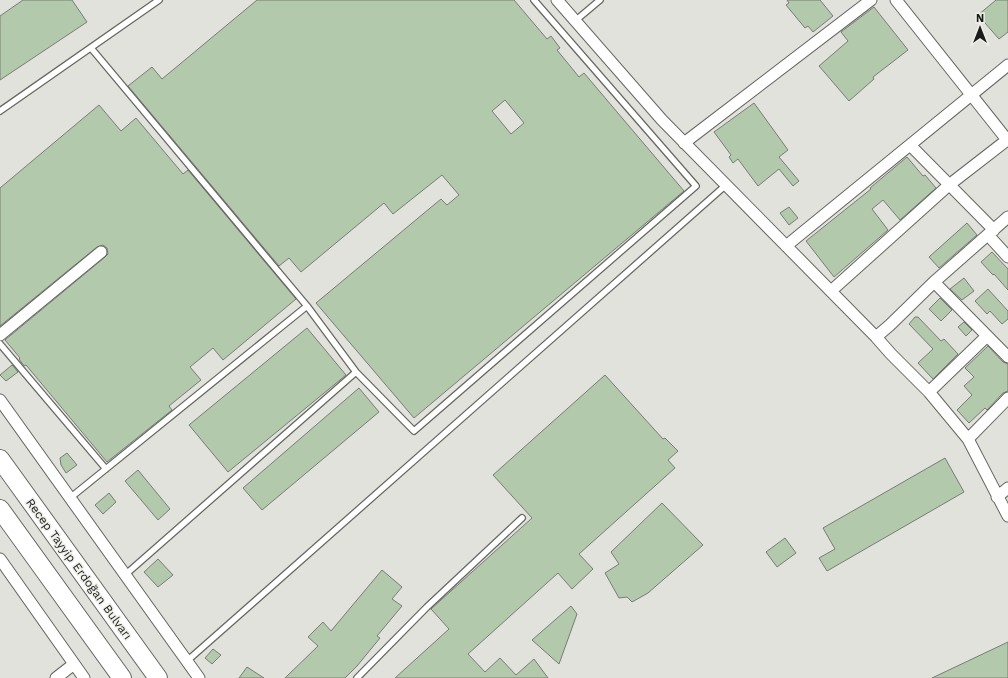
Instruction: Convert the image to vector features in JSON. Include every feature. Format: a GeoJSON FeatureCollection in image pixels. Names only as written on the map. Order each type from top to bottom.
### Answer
{"type":"FeatureCollection","features":[{"type":"Feature","properties":{"kind":"highway","name":"Recep Tayyip Erdoğan Bulvarı"},"geometry":{"type":"LineString","coordinates":[[0,459],[158,678]]}},
{"type":"Feature","properties":{"kind":"highway"},"geometry":{"type":"LineString","coordinates":[[0,509],[122,678]]}},
{"type":"Feature","properties":{"kind":"street"},"geometry":{"type":"LineString","coordinates":[[557,0],[662,120],[929,392],[968,439],[997,498],[1008,516]]}},
{"type":"Feature","properties":{"kind":"street"},"geometry":{"type":"LineString","coordinates":[[684,143],[871,0]]}},
{"type":"Feature","properties":{"kind":"street"},"geometry":{"type":"LineString","coordinates":[[831,291],[950,185],[1008,141],[896,0]]}},
{"type":"Feature","properties":{"kind":"street"},"geometry":{"type":"LineString","coordinates":[[786,246],[1008,65]]}},
{"type":"Feature","properties":{"kind":"street"},"geometry":{"type":"LineString","coordinates":[[910,145],[950,185],[991,232],[1008,257]]}},
{"type":"Feature","properties":{"kind":"street"},"geometry":{"type":"LineString","coordinates":[[876,337],[934,282],[1008,217]]}},
{"type":"Feature","properties":{"kind":"street"},"geometry":{"type":"LineString","coordinates":[[0,335],[101,252]]}},
{"type":"Feature","properties":{"kind":"street"},"geometry":{"type":"LineString","coordinates":[[934,282],[1008,357]]}},
{"type":"Feature","properties":{"kind":"street"},"geometry":{"type":"LineString","coordinates":[[929,392],[987,336]]}},
{"type":"Feature","properties":{"kind":"street"},"geometry":{"type":"LineString","coordinates":[[968,439],[1008,398]]}},
{"type":"Feature","properties":{"kind":"street"},"geometry":{"type":"LineString","coordinates":[[0,400],[199,678]]}},
{"type":"Feature","properties":{"kind":"street"},"geometry":{"type":"LineString","coordinates":[[997,498],[1008,488]]}},
{"type":"Feature","properties":{"kind":"street"},"geometry":{"type":"LineString","coordinates":[[0,559],[84,678]]}},
{"type":"Feature","properties":{"kind":"street"},"geometry":{"type":"LineString","coordinates":[[56,678],[74,664]]}},
{"type":"Feature","properties":{"kind":"lane"},"geometry":{"type":"LineString","coordinates":[[0,111],[159,0]]}},
{"type":"Feature","properties":{"kind":"lane"},"geometry":{"type":"LineString","coordinates":[[91,48],[307,306],[356,372],[414,431],[696,186],[534,0]]}},
{"type":"Feature","properties":{"kind":"lane"},"geometry":{"type":"LineString","coordinates":[[575,21],[600,0]]}},
{"type":"Feature","properties":{"kind":"lane"},"geometry":{"type":"LineString","coordinates":[[187,661],[726,185]]}},
{"type":"Feature","properties":{"kind":"lane"},"geometry":{"type":"LineString","coordinates":[[70,498],[307,306]]}},
{"type":"Feature","properties":{"kind":"lane"},"geometry":{"type":"LineString","coordinates":[[0,344],[106,469]]}},
{"type":"Feature","properties":{"kind":"lane"},"geometry":{"type":"LineString","coordinates":[[125,575],[356,372]]}},
{"type":"Feature","properties":{"kind":"lane"},"geometry":{"type":"LineString","coordinates":[[357,678],[427,607],[522,518]]}},
{"type":"Feature","properties":{"kind":"building"},"geometry":{"type":"Polygon","coordinates":[[[23,0],[72,0],[87,22],[0,80],[0,16],[23,0]]]}},
{"type":"Feature","properties":{"kind":"building"},"geometry":{"type":"Polygon","coordinates":[[[257,0],[514,0],[547,39],[551,36],[560,48],[557,50],[579,77],[584,73],[684,191],[414,418],[316,303],[441,199],[447,205],[459,195],[442,175],[393,214],[384,203],[301,272],[289,258],[279,266],[128,86],[152,67],[162,79],[257,0]],[[505,100],[492,111],[511,134],[524,123],[505,100]]]}},
{"type":"Feature","properties":{"kind":"building"},"geometry":{"type":"Polygon","coordinates":[[[787,0],[820,0],[833,16],[813,32],[808,26],[805,28],[786,5],[789,3],[787,0]]]}},
{"type":"Feature","properties":{"kind":"building"},"geometry":{"type":"Polygon","coordinates":[[[996,0],[1008,0],[1008,32],[999,39],[978,15],[996,0]]]}},
{"type":"Feature","properties":{"kind":"building"},"geometry":{"type":"Polygon","coordinates":[[[874,7],[908,50],[873,77],[874,79],[849,101],[819,66],[848,41],[841,32],[874,7]]]}},
{"type":"Feature","properties":{"kind":"building"},"geometry":{"type":"Polygon","coordinates":[[[754,103],[788,150],[779,157],[799,181],[793,186],[779,169],[758,186],[738,159],[733,163],[729,157],[731,155],[714,132],[754,103]]]}},
{"type":"Feature","properties":{"kind":"building"},"geometry":{"type":"Polygon","coordinates":[[[99,105],[121,131],[136,118],[183,174],[188,170],[296,299],[223,360],[213,348],[190,367],[201,380],[169,406],[172,410],[107,462],[26,365],[24,366],[19,359],[20,358],[5,340],[105,257],[108,254],[107,248],[103,245],[97,247],[0,326],[0,188],[99,105]]]}},
{"type":"Feature","properties":{"kind":"building"},"geometry":{"type":"Polygon","coordinates":[[[907,157],[923,176],[925,175],[936,188],[900,220],[883,200],[872,209],[888,230],[834,277],[806,241],[871,189],[870,188],[907,157]]]}},
{"type":"Feature","properties":{"kind":"building"},"geometry":{"type":"Polygon","coordinates":[[[789,207],[798,218],[789,225],[780,213],[789,207]]]}},
{"type":"Feature","properties":{"kind":"building"},"geometry":{"type":"Polygon","coordinates":[[[967,223],[977,235],[939,268],[929,257],[967,223]]]}},
{"type":"Feature","properties":{"kind":"building"},"geometry":{"type":"Polygon","coordinates":[[[992,252],[1008,269],[1008,290],[981,262],[992,252]]]}},
{"type":"Feature","properties":{"kind":"building"},"geometry":{"type":"Polygon","coordinates":[[[964,278],[974,291],[962,300],[950,289],[964,278]]]}},
{"type":"Feature","properties":{"kind":"building"},"geometry":{"type":"Polygon","coordinates":[[[988,289],[1008,311],[1008,319],[1002,324],[990,311],[987,314],[975,301],[988,289]]]}},
{"type":"Feature","properties":{"kind":"building"},"geometry":{"type":"Polygon","coordinates":[[[940,298],[952,310],[941,321],[929,309],[940,298]]]}},
{"type":"Feature","properties":{"kind":"building"},"geometry":{"type":"Polygon","coordinates":[[[915,317],[918,317],[941,341],[944,339],[958,354],[933,379],[918,363],[933,349],[909,324],[915,317]]]}},
{"type":"Feature","properties":{"kind":"building"},"geometry":{"type":"Polygon","coordinates":[[[964,322],[972,330],[966,336],[958,327],[964,322]]]}},
{"type":"Feature","properties":{"kind":"building"},"geometry":{"type":"Polygon","coordinates":[[[307,328],[346,375],[228,472],[189,425],[307,328]]]}},
{"type":"Feature","properties":{"kind":"building"},"geometry":{"type":"Polygon","coordinates":[[[988,346],[1003,362],[1008,364],[1008,391],[1003,393],[987,410],[985,408],[969,423],[957,410],[972,395],[964,386],[974,377],[965,368],[988,346]]]}},
{"type":"Feature","properties":{"kind":"building"},"geometry":{"type":"Polygon","coordinates":[[[12,365],[18,372],[6,381],[0,375],[12,365]]]}},
{"type":"Feature","properties":{"kind":"building"},"geometry":{"type":"Polygon","coordinates":[[[605,375],[663,439],[665,438],[678,451],[668,460],[675,468],[579,554],[593,569],[572,589],[558,573],[468,654],[485,672],[500,658],[516,675],[534,659],[548,678],[395,678],[449,629],[431,609],[532,518],[493,475],[605,375]]]}},
{"type":"Feature","properties":{"kind":"building"},"geometry":{"type":"Polygon","coordinates":[[[359,388],[379,412],[262,510],[243,488],[359,388]]]}},
{"type":"Feature","properties":{"kind":"building"},"geometry":{"type":"Polygon","coordinates":[[[67,453],[77,465],[66,473],[61,465],[60,458],[67,453]]]}},
{"type":"Feature","properties":{"kind":"building"},"geometry":{"type":"Polygon","coordinates":[[[945,458],[964,492],[827,571],[819,558],[835,549],[823,528],[945,458]]]}},
{"type":"Feature","properties":{"kind":"building"},"geometry":{"type":"Polygon","coordinates":[[[138,470],[170,509],[158,520],[125,481],[138,470]]]}},
{"type":"Feature","properties":{"kind":"building"},"geometry":{"type":"Polygon","coordinates":[[[109,493],[116,502],[103,514],[95,505],[109,493]]]}},
{"type":"Feature","properties":{"kind":"building"},"geometry":{"type":"Polygon","coordinates":[[[662,503],[703,545],[648,593],[632,602],[627,597],[619,598],[605,573],[619,564],[611,552],[662,503]]]}},
{"type":"Feature","properties":{"kind":"building"},"geometry":{"type":"Polygon","coordinates":[[[785,538],[796,553],[777,567],[766,552],[785,538]]]}},
{"type":"Feature","properties":{"kind":"building"},"geometry":{"type":"Polygon","coordinates":[[[158,559],[173,575],[158,587],[144,572],[158,559]]]}},
{"type":"Feature","properties":{"kind":"building"},"geometry":{"type":"Polygon","coordinates":[[[382,570],[402,587],[392,599],[402,606],[377,636],[380,638],[357,666],[345,678],[285,678],[318,646],[308,637],[323,622],[331,631],[382,570]]]}},
{"type":"Feature","properties":{"kind":"building"},"geometry":{"type":"Polygon","coordinates":[[[571,606],[577,614],[559,664],[532,640],[571,606]]]}},
{"type":"Feature","properties":{"kind":"building"},"geometry":{"type":"Polygon","coordinates":[[[1008,642],[1008,678],[932,678],[1008,642]]]}},
{"type":"Feature","properties":{"kind":"building"},"geometry":{"type":"Polygon","coordinates":[[[213,649],[221,655],[212,664],[205,658],[213,649]]]}},
{"type":"Feature","properties":{"kind":"building"},"geometry":{"type":"Polygon","coordinates":[[[247,667],[264,678],[239,678],[247,667]]]}}]}
